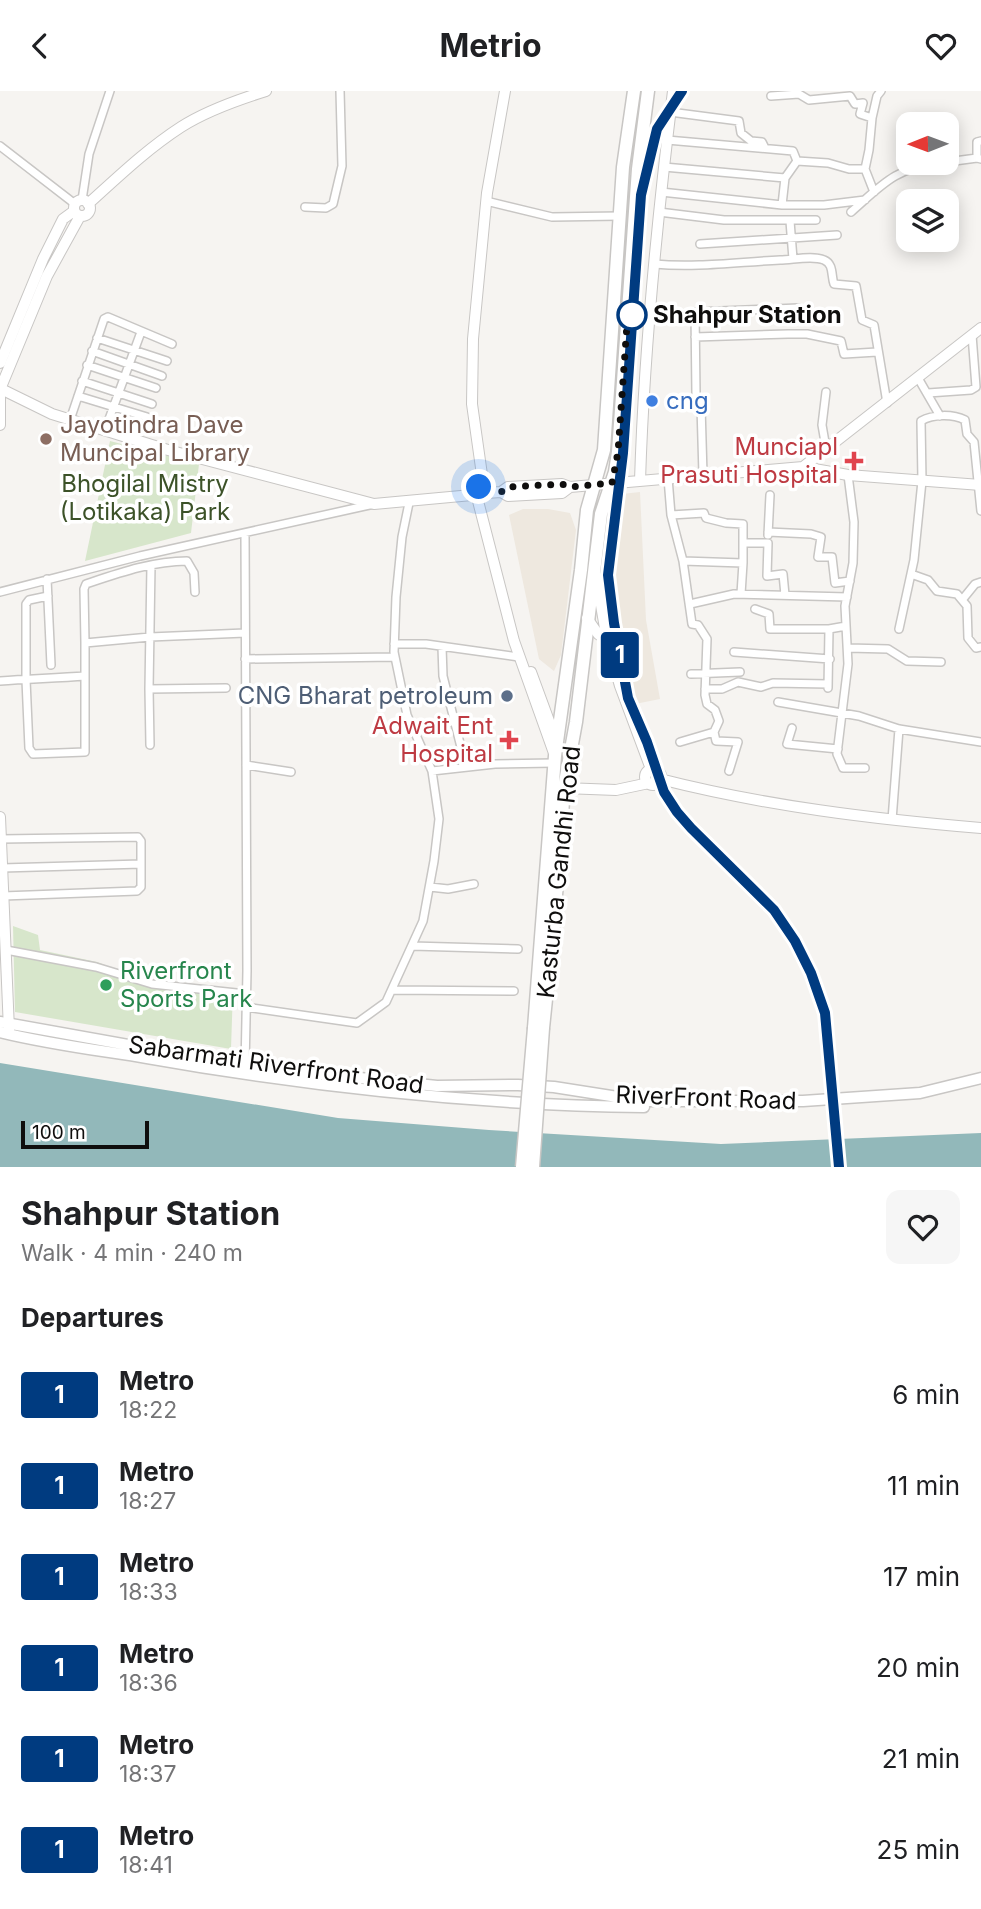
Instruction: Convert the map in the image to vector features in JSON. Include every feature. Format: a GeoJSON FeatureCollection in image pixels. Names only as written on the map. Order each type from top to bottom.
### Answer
{"type":"FeatureCollection","features":[{"type":"Feature","properties":{"kind":"main road","name":"Kasturba Gandhi Road"},"geometry":{"type":"LineString","coordinates":[[538,1028],[555,759],[587,510],[604,450],[623,167],[634,91]]}},
{"type":"Feature","properties":{"kind":"main road","name":"Kasturba Gandhi Road"},"geometry":{"type":"LineString","coordinates":[[538,1028],[552,948],[564,788],[576,722],[601,514],[612,483],[618,452],[638,169],[648,91]]}},
{"type":"Feature","properties":{"kind":"main road","name":"Sabarmati Riverfront Road"},"geometry":{"type":"LineString","coordinates":[[3,1026],[244,1070],[434,1097],[556,1106]]}},
{"type":"Feature","properties":{"kind":"main road"},"geometry":{"type":"LineString","coordinates":[[523,1167],[538,1028]]}},
{"type":"Feature","properties":{"kind":"main road"},"geometry":{"type":"LineString","coordinates":[[533,1167],[538,1028]]}},
{"type":"Feature","properties":{"kind":"main road","name":"Sabarmati Riverfront Road"},"geometry":{"type":"LineString","coordinates":[[244,1070],[437,1087],[517,1084],[554,1087]]}},
{"type":"Feature","properties":{"kind":"main road","name":"RiverFront Road"},"geometry":{"type":"LineString","coordinates":[[554,1087],[643,1101],[803,1101],[920,1094],[981,1078]]}},
{"type":"Feature","properties":{"kind":"main road","name":"RiverFront Road"},"geometry":{"type":"LineString","coordinates":[[556,1106],[802,1108],[920,1098],[981,1083]]}},
{"type":"Feature","properties":{"kind":"street"},"geometry":{"type":"LineString","coordinates":[[0,425],[0,388],[80,207],[89,154],[110,91]]}},
{"type":"Feature","properties":{"kind":"street"},"geometry":{"type":"LineString","coordinates":[[0,363],[43,259],[63,219],[181,126],[236,100],[266,91]]}},
{"type":"Feature","properties":{"kind":"street"},"geometry":{"type":"LineString","coordinates":[[305,207],[326,208],[333,204],[342,166],[340,91]]}},
{"type":"Feature","properties":{"kind":"street"},"geometry":{"type":"LineString","coordinates":[[432,771],[555,759],[519,657],[480,494],[466,405],[468,329],[482,185],[498,91]]}},
{"type":"Feature","properties":{"kind":"street"},"geometry":{"type":"LineString","coordinates":[[505,91],[486,201],[473,339],[472,404],[480,494],[519,640],[557,741]]}},
{"type":"Feature","properties":{"kind":"street"},"geometry":{"type":"LineString","coordinates":[[640,481],[642,416],[654,264],[673,91]]}},
{"type":"Feature","properties":{"kind":"street"},"geometry":{"type":"LineString","coordinates":[[874,192],[865,169],[872,118],[877,96],[881,91]]}},
{"type":"Feature","properties":{"kind":"street"},"geometry":{"type":"LineString","coordinates":[[771,96],[799,94],[808,100],[850,96],[855,104],[863,103],[860,114],[872,118]]}},
{"type":"Feature","properties":{"kind":"street"},"geometry":{"type":"LineString","coordinates":[[670,112],[739,121],[741,133],[751,141],[762,142],[765,148]]}},
{"type":"Feature","properties":{"kind":"street"},"geometry":{"type":"LineString","coordinates":[[667,139],[793,151],[797,161]]}},
{"type":"Feature","properties":{"kind":"street"},"geometry":{"type":"LineString","coordinates":[[959,160],[979,158],[977,142],[981,141]]}},
{"type":"Feature","properties":{"kind":"street"},"geometry":{"type":"LineString","coordinates":[[0,146],[80,207]]}},
{"type":"Feature","properties":{"kind":"street"},"geometry":{"type":"LineString","coordinates":[[797,161],[865,169]]}},
{"type":"Feature","properties":{"kind":"street"},"geometry":{"type":"LineString","coordinates":[[782,205],[785,178],[797,161]]}},
{"type":"Feature","properties":{"kind":"street"},"geometry":{"type":"LineString","coordinates":[[664,166],[785,178]]}},
{"type":"Feature","properties":{"kind":"street"},"geometry":{"type":"LineString","coordinates":[[851,212],[896,175]]}},
{"type":"Feature","properties":{"kind":"street"},"geometry":{"type":"LineString","coordinates":[[661,192],[782,205],[824,205],[865,200]]}},
{"type":"Feature","properties":{"kind":"street"},"geometry":{"type":"LineString","coordinates":[[486,201],[552,217],[620,216]]}},
{"type":"Feature","properties":{"kind":"street"},"geometry":{"type":"LineString","coordinates":[[659,212],[724,220],[816,220]]}},
{"type":"Feature","properties":{"kind":"street"},"geometry":{"type":"LineString","coordinates":[[790,221],[793,260]]}},
{"type":"Feature","properties":{"kind":"street"},"geometry":{"type":"LineString","coordinates":[[700,244],[837,235]]}},
{"type":"Feature","properties":{"kind":"street"},"geometry":{"type":"LineString","coordinates":[[654,264],[695,267],[715,263],[822,259],[830,266],[834,284],[856,286],[861,318],[874,325],[887,403]]}},
{"type":"Feature","properties":{"kind":"street"},"geometry":{"type":"LineString","coordinates":[[703,475],[701,406],[696,394],[694,314],[696,311],[798,308]]}},
{"type":"Feature","properties":{"kind":"street"},"geometry":{"type":"LineString","coordinates":[[70,419],[104,319],[108,317],[172,344]]}},
{"type":"Feature","properties":{"kind":"street"},"geometry":{"type":"LineString","coordinates":[[928,393],[974,389],[977,383],[977,331]]}},
{"type":"Feature","properties":{"kind":"street"},"geometry":{"type":"LineString","coordinates":[[803,467],[977,331]]}},
{"type":"Feature","properties":{"kind":"street"},"geometry":{"type":"LineString","coordinates":[[105,430],[141,332]]}},
{"type":"Feature","properties":{"kind":"street"},"geometry":{"type":"LineString","coordinates":[[695,337],[807,334],[841,341],[844,354],[877,352]]}},
{"type":"Feature","properties":{"kind":"street"},"geometry":{"type":"LineString","coordinates":[[97,338],[167,361]]}},
{"type":"Feature","properties":{"kind":"street"},"geometry":{"type":"LineString","coordinates":[[92,351],[162,376]]}},
{"type":"Feature","properties":{"kind":"street"},"geometry":{"type":"LineString","coordinates":[[88,365],[156,389]]}},
{"type":"Feature","properties":{"kind":"street"},"geometry":{"type":"LineString","coordinates":[[918,378],[940,416]]}},
{"type":"Feature","properties":{"kind":"street"},"geometry":{"type":"LineString","coordinates":[[82,381],[152,404]]}},
{"type":"Feature","properties":{"kind":"street"},"geometry":{"type":"LineString","coordinates":[[0,388],[52,414],[167,450],[327,490],[374,505]]}},
{"type":"Feature","properties":{"kind":"street"},"geometry":{"type":"LineString","coordinates":[[825,392],[822,425],[826,448]]}},
{"type":"Feature","properties":{"kind":"street"},"geometry":{"type":"LineString","coordinates":[[78,395],[147,417]]}},
{"type":"Feature","properties":{"kind":"street"},"geometry":{"type":"LineString","coordinates":[[899,629],[911,574],[922,481],[921,421],[924,418],[940,416],[965,420],[967,434],[974,442],[981,510]]}},
{"type":"Feature","properties":{"kind":"street"},"geometry":{"type":"LineString","coordinates":[[0,593],[47,579],[374,505],[409,503],[438,497],[501,492],[508,496],[562,493],[570,487],[803,467],[848,475],[979,485]]}},
{"type":"Feature","properties":{"kind":"street"},"geometry":{"type":"LineString","coordinates":[[848,475],[854,522],[853,563],[846,597],[848,664],[837,754],[843,768],[865,768]]}},
{"type":"Feature","properties":{"kind":"street"},"geometry":{"type":"LineString","coordinates":[[668,478],[671,515],[683,561],[691,624],[698,625],[707,639],[705,689],[707,704],[715,710],[719,720],[715,732],[716,741],[738,742],[729,771]]}},
{"type":"Feature","properties":{"kind":"street"},"geometry":{"type":"LineString","coordinates":[[770,495],[767,576],[783,574],[785,595]]}},
{"type":"Feature","properties":{"kind":"street"},"geometry":{"type":"LineString","coordinates":[[245,1007],[357,1023],[386,1002],[423,921],[439,819],[432,771],[407,715],[394,644],[402,537],[409,503]]}},
{"type":"Feature","properties":{"kind":"street"},"geometry":{"type":"LineString","coordinates":[[671,515],[704,513],[706,518],[743,524],[741,594]]}},
{"type":"Feature","properties":{"kind":"street"},"geometry":{"type":"LineString","coordinates":[[768,532],[821,537],[818,557],[832,557],[835,583],[850,580]]}},
{"type":"Feature","properties":{"kind":"street"},"geometry":{"type":"LineString","coordinates":[[244,1070],[245,534]]}},
{"type":"Feature","properties":{"kind":"street"},"geometry":{"type":"LineString","coordinates":[[743,543],[768,543]]}},
{"type":"Feature","properties":{"kind":"street"},"geometry":{"type":"LineString","coordinates":[[48,596],[29,600],[26,604],[30,752],[80,753],[86,748],[86,585],[151,565],[187,561],[194,573],[195,592]]}},
{"type":"Feature","properties":{"kind":"street"},"geometry":{"type":"LineString","coordinates":[[683,561],[743,562]]}},
{"type":"Feature","properties":{"kind":"street"},"geometry":{"type":"LineString","coordinates":[[150,745],[151,565]]}},
{"type":"Feature","properties":{"kind":"street"},"geometry":{"type":"LineString","coordinates":[[596,572],[607,641],[624,699],[651,769]]}},
{"type":"Feature","properties":{"kind":"street"},"geometry":{"type":"LineString","coordinates":[[911,574],[928,580],[937,590],[957,594],[967,606],[968,638],[976,648],[981,647]]}},
{"type":"Feature","properties":{"kind":"street"},"geometry":{"type":"LineString","coordinates":[[47,579],[51,666]]}},
{"type":"Feature","properties":{"kind":"street"},"geometry":{"type":"LineString","coordinates":[[962,600],[981,582]]}},
{"type":"Feature","properties":{"kind":"street"},"geometry":{"type":"LineString","coordinates":[[690,604],[741,594],[846,597]]}},
{"type":"Feature","properties":{"kind":"street"},"geometry":{"type":"LineString","coordinates":[[755,609],[769,614],[770,629],[829,629],[846,626]]}},
{"type":"Feature","properties":{"kind":"street"},"geometry":{"type":"LineString","coordinates":[[575,616],[589,619],[598,634],[607,641]]}},
{"type":"Feature","properties":{"kind":"street"},"geometry":{"type":"LineString","coordinates":[[705,689],[722,689],[738,682],[761,687],[773,683],[828,686],[829,629]]}},
{"type":"Feature","properties":{"kind":"street"},"geometry":{"type":"LineString","coordinates":[[85,643],[245,633]]}},
{"type":"Feature","properties":{"kind":"street"},"geometry":{"type":"LineString","coordinates":[[394,644],[519,657]]}},
{"type":"Feature","properties":{"kind":"street"},"geometry":{"type":"LineString","coordinates":[[442,647],[443,675],[466,767]]}},
{"type":"Feature","properties":{"kind":"street"},"geometry":{"type":"LineString","coordinates":[[848,648],[888,649],[907,661],[941,662]]}},
{"type":"Feature","properties":{"kind":"street"},"geometry":{"type":"LineString","coordinates":[[734,652],[830,659]]}},
{"type":"Feature","properties":{"kind":"street"},"geometry":{"type":"LineString","coordinates":[[245,659],[395,657]]}},
{"type":"Feature","properties":{"kind":"street"},"geometry":{"type":"LineString","coordinates":[[691,674],[740,672]]}},
{"type":"Feature","properties":{"kind":"street"},"geometry":{"type":"LineString","coordinates":[[0,681],[85,676]]}},
{"type":"Feature","properties":{"kind":"street"},"geometry":{"type":"LineString","coordinates":[[149,689],[226,688]]}},
{"type":"Feature","properties":{"kind":"street"},"geometry":{"type":"LineString","coordinates":[[778,702],[859,716],[899,729],[981,742]]}},
{"type":"Feature","properties":{"kind":"street"},"geometry":{"type":"LineString","coordinates":[[792,728],[787,744],[838,749]]}},
{"type":"Feature","properties":{"kind":"street"},"geometry":{"type":"LineString","coordinates":[[892,820],[899,729]]}},
{"type":"Feature","properties":{"kind":"street"},"geometry":{"type":"LineString","coordinates":[[680,742],[715,732]]}},
{"type":"Feature","properties":{"kind":"street"},"geometry":{"type":"LineString","coordinates":[[246,765],[291,772]]}},
{"type":"Feature","properties":{"kind":"street"},"geometry":{"type":"LineString","coordinates":[[651,769],[658,770],[660,779]]}},
{"type":"Feature","properties":{"kind":"street"},"geometry":{"type":"LineString","coordinates":[[649,783],[646,774],[651,769]]}},
{"type":"Feature","properties":{"kind":"street"},"geometry":{"type":"LineString","coordinates":[[564,788],[616,790],[654,784],[660,779]]}},
{"type":"Feature","properties":{"kind":"street"},"geometry":{"type":"LineString","coordinates":[[660,779],[758,801],[892,820],[981,828]]}},
{"type":"Feature","properties":{"kind":"street"},"geometry":{"type":"LineString","coordinates":[[0,817],[5,950],[3,1026]]}},
{"type":"Feature","properties":{"kind":"street"},"geometry":{"type":"LineString","coordinates":[[1,839],[138,837],[141,841],[141,887],[137,891],[3,896]]}},
{"type":"Feature","properties":{"kind":"street"},"geometry":{"type":"LineString","coordinates":[[2,867],[141,864]]}},
{"type":"Feature","properties":{"kind":"street"},"geometry":{"type":"LineString","coordinates":[[430,887],[448,889],[474,884]]}},
{"type":"Feature","properties":{"kind":"street"},"geometry":{"type":"LineString","coordinates":[[412,946],[518,949]]}},
{"type":"Feature","properties":{"kind":"street"},"geometry":{"type":"LineString","coordinates":[[5,950],[96,967],[152,983],[246,994]]}},
{"type":"Feature","properties":{"kind":"street"},"geometry":{"type":"LineString","coordinates":[[392,990],[514,991]]}},
{"type":"Feature","properties":{"kind":"street"},"geometry":{"type":"LineString","coordinates":[[0,1014],[3,1026]]}},
{"type":"Feature","properties":{"kind":"shaded area"},"geometry":{"type":"Polygon","coordinates":[[[640,492],[646,620],[660,699],[635,704],[612,608],[622,494],[640,492]]]}},
{"type":"Feature","properties":{"kind":"shaded area"},"geometry":{"type":"Polygon","coordinates":[[[523,509],[548,509],[570,513],[576,530],[561,655],[554,671],[539,659],[509,515],[523,509]]]}},
{"type":"Feature","properties":{"kind":"green space","name":"Bhogilal Mistry (Lotikaka) Park"},"geometry":{"type":"Polygon","coordinates":[[[110,441],[199,464],[191,533],[85,561],[110,441]]]}},
{"type":"Feature","properties":{"kind":"green space","name":"Riverfront Sports Park"},"geometry":{"type":"Polygon","coordinates":[[[13,926],[38,935],[40,950],[97,962],[161,981],[233,989],[231,1049],[15,1012],[13,926]]]}},
{"type":"Feature","properties":{"kind":"water"},"geometry":{"type":"Polygon","coordinates":[[[0,1063],[338,1118],[489,1130],[721,1144],[981,1133],[981,1167],[0,1167],[0,1063]]]}},
{"type":"Feature","properties":{"kind":"railway"},"geometry":{"type":"LineString","coordinates":[[758,894],[774,910],[795,941],[811,973],[825,1013],[839,1167]]}},
{"type":"Feature","properties":{"kind":"metro line","name":"1"},"geometry":{"type":"LineString","coordinates":[[682,91],[657,129],[641,195],[623,453],[608,575],[614,623],[628,698],[664,792],[691,828],[774,910],[795,941],[811,973],[825,1013],[839,1167]]}},
{"type":"Feature","properties":{"kind":"place","name":"Shahpur Station"},"geometry":{"type":"Point","coordinates":[632,315]}},
{"type":"Feature","properties":{"kind":"place","name":"cng"},"geometry":{"type":"Point","coordinates":[652,401]}},
{"type":"Feature","properties":{"kind":"place","name":"Jayotindra Dave Muncipal Library"},"geometry":{"type":"Point","coordinates":[46,439]}},
{"type":"Feature","properties":{"kind":"place","name":"Munciapl Prasuti Hospital"},"geometry":{"type":"Point","coordinates":[854,461]}},
{"type":"Feature","properties":{"kind":"place","name":"CNG Bharat petroleum"},"geometry":{"type":"Point","coordinates":[507,696]}},
{"type":"Feature","properties":{"kind":"place","name":"Adwait Ent Hospital"},"geometry":{"type":"Point","coordinates":[509,740]}},
{"type":"Feature","properties":{"kind":"place","name":"Riverfront Sports Park"},"geometry":{"type":"Point","coordinates":[106,985]}},
{"type":"Feature","properties":{"kind":"route"},"geometry":{"type":"LineString","coordinates":[[479,487],[486,493],[501,492],[508,487],[562,484],[570,487],[612,483],[618,452],[627,324],[632,315]]}}]}
